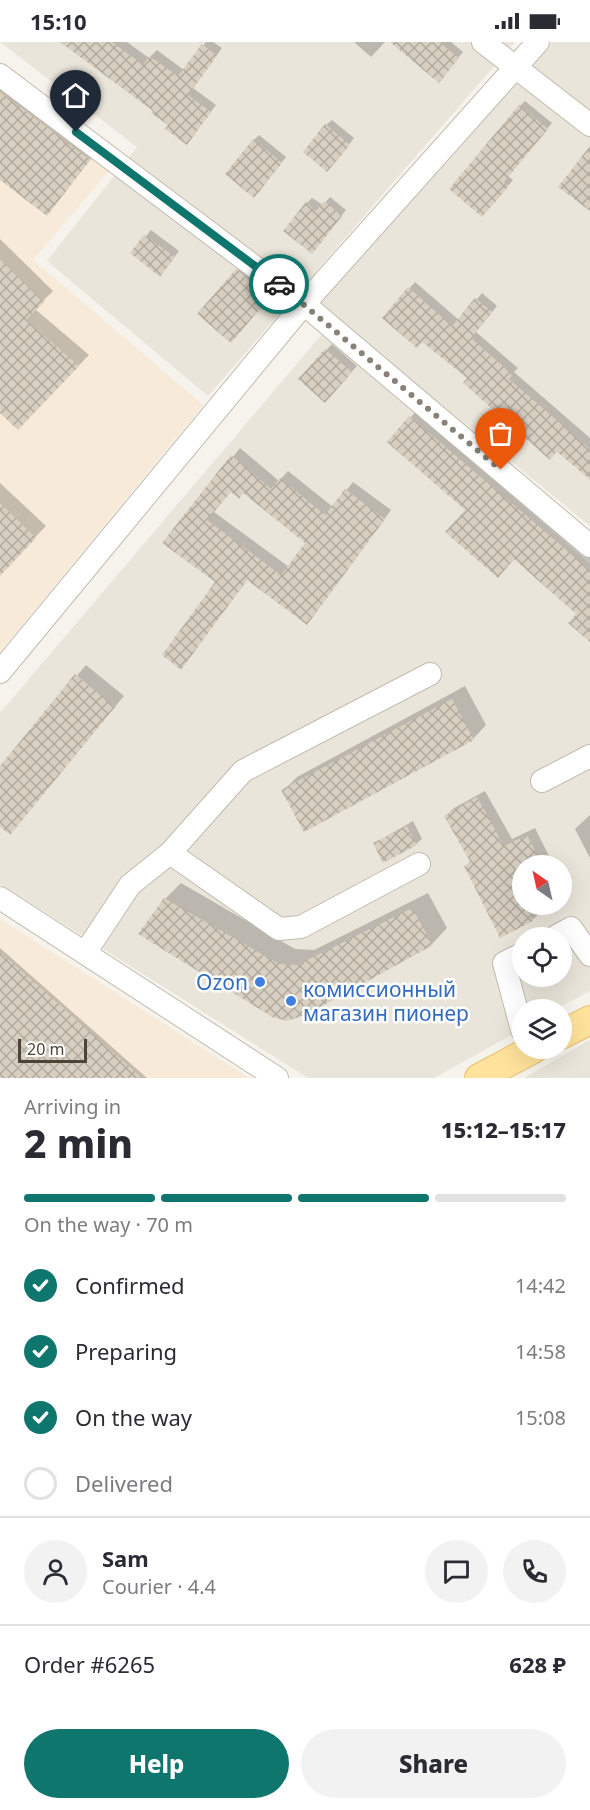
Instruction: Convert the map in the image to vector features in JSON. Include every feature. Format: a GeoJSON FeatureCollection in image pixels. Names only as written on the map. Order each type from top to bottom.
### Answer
{"type":"FeatureCollection","features":[{"type":"Feature","properties":{"kind":"main road"},"geometry":{"type":"LineString","coordinates":[[572,1029],[590,1020]]}},
{"type":"Feature","properties":{"kind":"main road"},"geometry":{"type":"LineString","coordinates":[[479,1078],[512,1056]]}},
{"type":"Feature","properties":{"kind":"street"},"geometry":{"type":"LineString","coordinates":[[483,42],[590,125]]}},
{"type":"Feature","properties":{"kind":"street"},"geometry":{"type":"LineString","coordinates":[[0,672],[304,304],[538,42]]}},
{"type":"Feature","properties":{"kind":"street"},"geometry":{"type":"LineString","coordinates":[[0,75],[304,304],[590,546]]}},
{"type":"Feature","properties":{"kind":"street"},"geometry":{"type":"LineString","coordinates":[[85,953],[130,885],[170,853],[243,771],[430,674]]}},
{"type":"Feature","properties":{"kind":"street"},"geometry":{"type":"LineString","coordinates":[[542,781],[590,756]]}},
{"type":"Feature","properties":{"kind":"street"},"geometry":{"type":"LineString","coordinates":[[170,853],[279,929],[301,927],[419,864]]}},
{"type":"Feature","properties":{"kind":"street"},"geometry":{"type":"LineString","coordinates":[[0,898],[278,1078]]}},
{"type":"Feature","properties":{"kind":"street"},"geometry":{"type":"LineString","coordinates":[[572,929],[590,956]]}},
{"type":"Feature","properties":{"kind":"street"},"geometry":{"type":"LineString","coordinates":[[512,959],[504,963],[515,999]]}},
{"type":"Feature","properties":{"kind":"shaded area"},"geometry":{"type":"Polygon","coordinates":[[[0,42],[515,42],[208,396],[47,261],[137,147],[0,42]]]}},
{"type":"Feature","properties":{"kind":"shaded area"},"geometry":{"type":"Polygon","coordinates":[[[543,42],[590,42],[590,526],[319,304],[543,42]]]}},
{"type":"Feature","properties":{"kind":"shaded area"},"geometry":{"type":"Polygon","coordinates":[[[0,69],[120,158],[33,260],[203,405],[0,652],[0,69]]]}},
{"type":"Feature","properties":{"kind":"shaded area"},"geometry":{"type":"Polygon","coordinates":[[[324,332],[590,564],[590,991],[572,1001],[512,999],[512,1035],[434,1078],[308,1078],[0,884],[0,713],[324,332]]]}},
{"type":"Feature","properties":{"kind":"shaded area"},"geometry":{"type":"Polygon","coordinates":[[[0,919],[249,1078],[0,1078],[0,919]]]}},
{"type":"Feature","properties":{"kind":"shaded area"},"geometry":{"type":"Polygon","coordinates":[[[590,1040],[590,1078],[524,1078],[557,1059],[572,1059],[572,1050],[590,1040]]]}},
{"type":"Feature","properties":{"kind":"building"},"geometry":{"type":"Polygon","coordinates":[[[60,42],[112,42],[143,65],[149,56],[178,76],[202,44],[217,56],[188,95],[211,112],[187,145],[165,129],[168,125],[151,113],[153,111],[60,42]]]}},
{"type":"Feature","properties":{"kind":"building"},"geometry":{"type":"Polygon","coordinates":[[[390,42],[439,42],[459,58],[439,83],[390,42]]]}},
{"type":"Feature","properties":{"kind":"building"},"geometry":{"type":"Polygon","coordinates":[[[0,92],[90,160],[47,216],[0,180],[0,92]]]}},
{"type":"Feature","properties":{"kind":"building"},"geometry":{"type":"Polygon","coordinates":[[[519,105],[548,129],[504,182],[509,186],[482,217],[449,189],[519,105]]]}},
{"type":"Feature","properties":{"kind":"building"},"geometry":{"type":"Polygon","coordinates":[[[325,124],[350,145],[327,172],[303,152],[325,124]]]}},
{"type":"Feature","properties":{"kind":"building"},"geometry":{"type":"Polygon","coordinates":[[[253,139],[282,163],[254,198],[225,174],[253,139]]]}},
{"type":"Feature","properties":{"kind":"building"},"geometry":{"type":"Polygon","coordinates":[[[590,146],[590,211],[558,187],[590,146]]]}},
{"type":"Feature","properties":{"kind":"building"},"geometry":{"type":"Polygon","coordinates":[[[324,201],[342,216],[312,254],[283,231],[306,202],[316,211],[324,201]]]}},
{"type":"Feature","properties":{"kind":"building"},"geometry":{"type":"Polygon","coordinates":[[[144,235],[175,257],[160,277],[130,253],[144,235]]]}},
{"type":"Feature","properties":{"kind":"building"},"geometry":{"type":"Polygon","coordinates":[[[0,259],[44,302],[26,320],[79,366],[18,430],[0,413],[0,259]]]}},
{"type":"Feature","properties":{"kind":"building"},"geometry":{"type":"Polygon","coordinates":[[[236,269],[270,297],[231,343],[197,314],[236,269]]]}},
{"type":"Feature","properties":{"kind":"building"},"geometry":{"type":"Polygon","coordinates":[[[408,287],[452,326],[475,298],[492,312],[471,338],[513,375],[509,379],[590,449],[590,480],[557,451],[550,460],[463,383],[467,378],[422,342],[417,348],[382,318],[408,287]]]}},
{"type":"Feature","properties":{"kind":"building"},"geometry":{"type":"Polygon","coordinates":[[[325,349],[352,372],[325,403],[298,379],[325,349]]]}},
{"type":"Feature","properties":{"kind":"building"},"geometry":{"type":"Polygon","coordinates":[[[409,416],[590,570],[590,642],[568,623],[576,614],[514,559],[498,578],[445,532],[465,510],[387,442],[409,416]]]}},
{"type":"Feature","properties":{"kind":"building"},"geometry":{"type":"Polygon","coordinates":[[[231,455],[271,489],[280,478],[325,515],[345,489],[385,519],[307,625],[247,580],[181,670],[162,655],[215,582],[162,543],[231,455]],[[231,492],[207,520],[281,575],[305,543],[243,493],[239,499],[231,492]]]}},
{"type":"Feature","properties":{"kind":"building"},"geometry":{"type":"Polygon","coordinates":[[[0,503],[36,538],[0,576],[0,503]]]}},
{"type":"Feature","properties":{"kind":"building"},"geometry":{"type":"Polygon","coordinates":[[[75,674],[115,707],[10,835],[0,827],[0,766],[75,674]]]}},
{"type":"Feature","properties":{"kind":"building"},"geometry":{"type":"Polygon","coordinates":[[[452,699],[474,740],[304,832],[281,790],[452,699]]]}},
{"type":"Feature","properties":{"kind":"building"},"geometry":{"type":"Polygon","coordinates":[[[477,797],[504,846],[527,835],[537,855],[512,855],[512,915],[530,915],[533,921],[521,927],[512,927],[512,932],[500,938],[464,866],[471,863],[444,816],[477,797]]]}},
{"type":"Feature","properties":{"kind":"building"},"geometry":{"type":"Polygon","coordinates":[[[407,826],[417,845],[383,863],[373,843],[407,826]]]}},
{"type":"Feature","properties":{"kind":"building"},"geometry":{"type":"Polygon","coordinates":[[[164,898],[279,964],[297,965],[412,908],[433,945],[308,1014],[287,1021],[272,1017],[138,934],[164,898]]]}},
{"type":"Feature","properties":{"kind":"building"},"geometry":{"type":"Polygon","coordinates":[[[0,952],[142,1078],[0,1078],[0,952]]]}},
{"type":"Feature","properties":{"kind":"way so far"},"geometry":{"type":"LineString","coordinates":[[279,284],[501,470]]}},
{"type":"Feature","properties":{"kind":"place","name":"Ozon"},"geometry":{"type":"Point","coordinates":[260,982]}},
{"type":"Feature","properties":{"kind":"place","name":"комиссионный магазин пионер"},"geometry":{"type":"Point","coordinates":[291,1001]}},
{"type":"Feature","properties":{"kind":"route"},"geometry":{"type":"LineString","coordinates":[[76,132],[279,284]]}}]}
